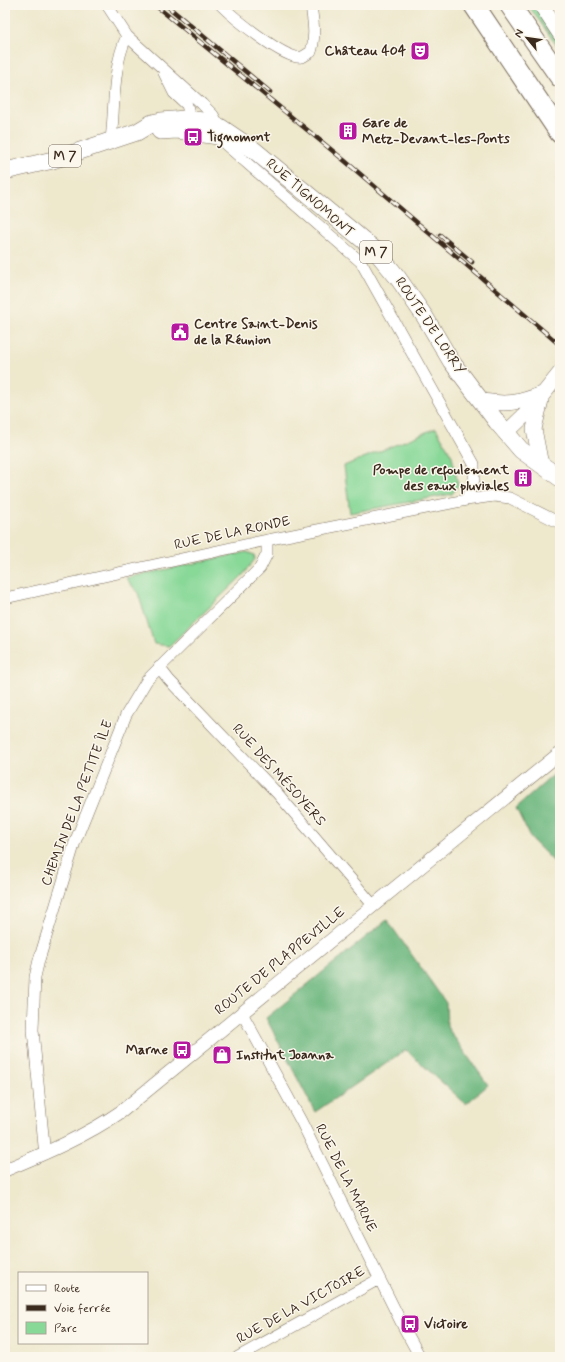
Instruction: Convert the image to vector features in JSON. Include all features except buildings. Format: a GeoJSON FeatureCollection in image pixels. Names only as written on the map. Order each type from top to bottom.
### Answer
{"type":"FeatureCollection","features":[{"type":"Feature","properties":{"kind":"highway"},"geometry":{"type":"LineString","coordinates":[[474,5],[560,133]]}},
{"type":"Feature","properties":{"kind":"highway"},"geometry":{"type":"LineString","coordinates":[[510,5],[560,77]]}},
{"type":"Feature","properties":{"kind":"main road"},"geometry":{"type":"LineString","coordinates":[[542,5],[560,34]]}},
{"type":"Feature","properties":{"kind":"main road","name":"ROUTE DE LORRY"},"geometry":{"type":"LineString","coordinates":[[5,171],[53,160],[137,132],[152,122],[172,119],[223,134],[254,150],[382,257],[425,317],[451,361],[506,433],[521,450],[560,478]]}},
{"type":"Feature","properties":{"kind":"main road"},"geometry":{"type":"LineString","coordinates":[[506,433],[532,408],[560,373]]}},
{"type":"Feature","properties":{"kind":"main road"},"geometry":{"type":"LineString","coordinates":[[482,401],[511,404],[522,402],[543,393]]}},
{"type":"Feature","properties":{"kind":"main road"},"geometry":{"type":"LineString","coordinates":[[541,465],[534,429],[543,393]]}},
{"type":"Feature","properties":{"kind":"street","name":"RUE TIGNOMONT"},"geometry":{"type":"LineString","coordinates":[[107,5],[127,36],[213,115],[223,134],[361,262],[474,464],[474,480],[466,500]]}},
{"type":"Feature","properties":{"kind":"street"},"geometry":{"type":"LineString","coordinates":[[221,5],[276,49],[291,56],[302,57],[311,52],[313,45],[314,35],[311,5]]}},
{"type":"Feature","properties":{"kind":"street"},"geometry":{"type":"LineString","coordinates":[[111,140],[118,66],[127,36]]}},
{"type":"Feature","properties":{"kind":"street"},"geometry":{"type":"LineString","coordinates":[[161,67],[174,92],[187,105],[193,126]]}},
{"type":"Feature","properties":{"kind":"street","name":"RUE DE LA RONDE"},"geometry":{"type":"LineString","coordinates":[[5,598],[267,540],[466,500],[494,496],[510,498],[560,523]]}},
{"type":"Feature","properties":{"kind":"street","name":"CHEMIN DE LA PETITE ÎLE"},"geometry":{"type":"LineString","coordinates":[[46,1153],[44,1146],[33,1030],[35,977],[40,954],[75,842],[126,715],[146,680],[260,568],[267,554],[267,540]]}},
{"type":"Feature","properties":{"kind":"street","name":"RUE DES MÉSOYERS"},"geometry":{"type":"LineString","coordinates":[[160,667],[169,680],[277,793],[373,905]]}},
{"type":"Feature","properties":{"kind":"street","name":"ROUTE DE PLAPPEVILLE"},"geometry":{"type":"LineString","coordinates":[[5,1170],[46,1153],[94,1129],[122,1111],[560,753]]}},
{"type":"Feature","properties":{"kind":"street","name":"RUE DE LA MARNE"},"geometry":{"type":"LineString","coordinates":[[242,1013],[301,1121],[379,1279],[420,1357]]}},
{"type":"Feature","properties":{"kind":"street","name":"RUE DE LA VICTOIRE"},"geometry":{"type":"LineString","coordinates":[[246,1355],[379,1279]]}},
{"type":"Feature","properties":{"kind":"green space"},"geometry":{"type":"Polygon","coordinates":[[[528,5],[536,5],[560,44],[560,50],[528,5]]]}},
{"type":"Feature","properties":{"kind":"green space"},"geometry":{"type":"Polygon","coordinates":[[[436,428],[452,456],[458,485],[452,494],[350,513],[344,466],[436,428]]]}},
{"type":"Feature","properties":{"kind":"green space"},"geometry":{"type":"Polygon","coordinates":[[[247,552],[254,555],[255,559],[243,575],[169,646],[154,644],[138,593],[126,578],[247,552]]]}},
{"type":"Feature","properties":{"kind":"green space"},"geometry":{"type":"Polygon","coordinates":[[[560,769],[560,868],[531,839],[516,808],[560,769]]]}},
{"type":"Feature","properties":{"kind":"green space"},"geometry":{"type":"Polygon","coordinates":[[[387,920],[446,1003],[447,1027],[488,1085],[466,1104],[406,1050],[315,1112],[266,1018],[387,920]]]}},
{"type":"Feature","properties":{"kind":"railway"},"geometry":{"type":"LineString","coordinates":[[155,5],[345,161],[560,345]]}},
{"type":"Feature","properties":{"kind":"railway"},"geometry":{"type":"LineString","coordinates":[[166,5],[270,92]]}},
{"type":"Feature","properties":{"kind":"railway"},"geometry":{"type":"LineString","coordinates":[[440,235],[472,262]]}},
{"type":"Feature","properties":{"kind":"place","name":"Château 404"},"geometry":{"type":"Point","coordinates":[420,51]}},
{"type":"Feature","properties":{"kind":"place","name":"Gare de Metz-Devant-les-Ponts"},"geometry":{"type":"Point","coordinates":[348,131]}},
{"type":"Feature","properties":{"kind":"place","name":"Tignomont"},"geometry":{"type":"Point","coordinates":[193,137]}},
{"type":"Feature","properties":{"kind":"place","name":"Centre Saint-Denis de la Réunion"},"geometry":{"type":"Point","coordinates":[180,332]}},
{"type":"Feature","properties":{"kind":"place","name":"Pompe de refoulement des eaux pluviales"},"geometry":{"type":"Point","coordinates":[523,478]}},
{"type":"Feature","properties":{"kind":"place","name":"Marne"},"geometry":{"type":"Point","coordinates":[182,1050]}},
{"type":"Feature","properties":{"kind":"place","name":"Institut Joanna"},"geometry":{"type":"Point","coordinates":[222,1055]}},
{"type":"Feature","properties":{"kind":"place","name":"Victoire"},"geometry":{"type":"Point","coordinates":[410,1324]}}]}
